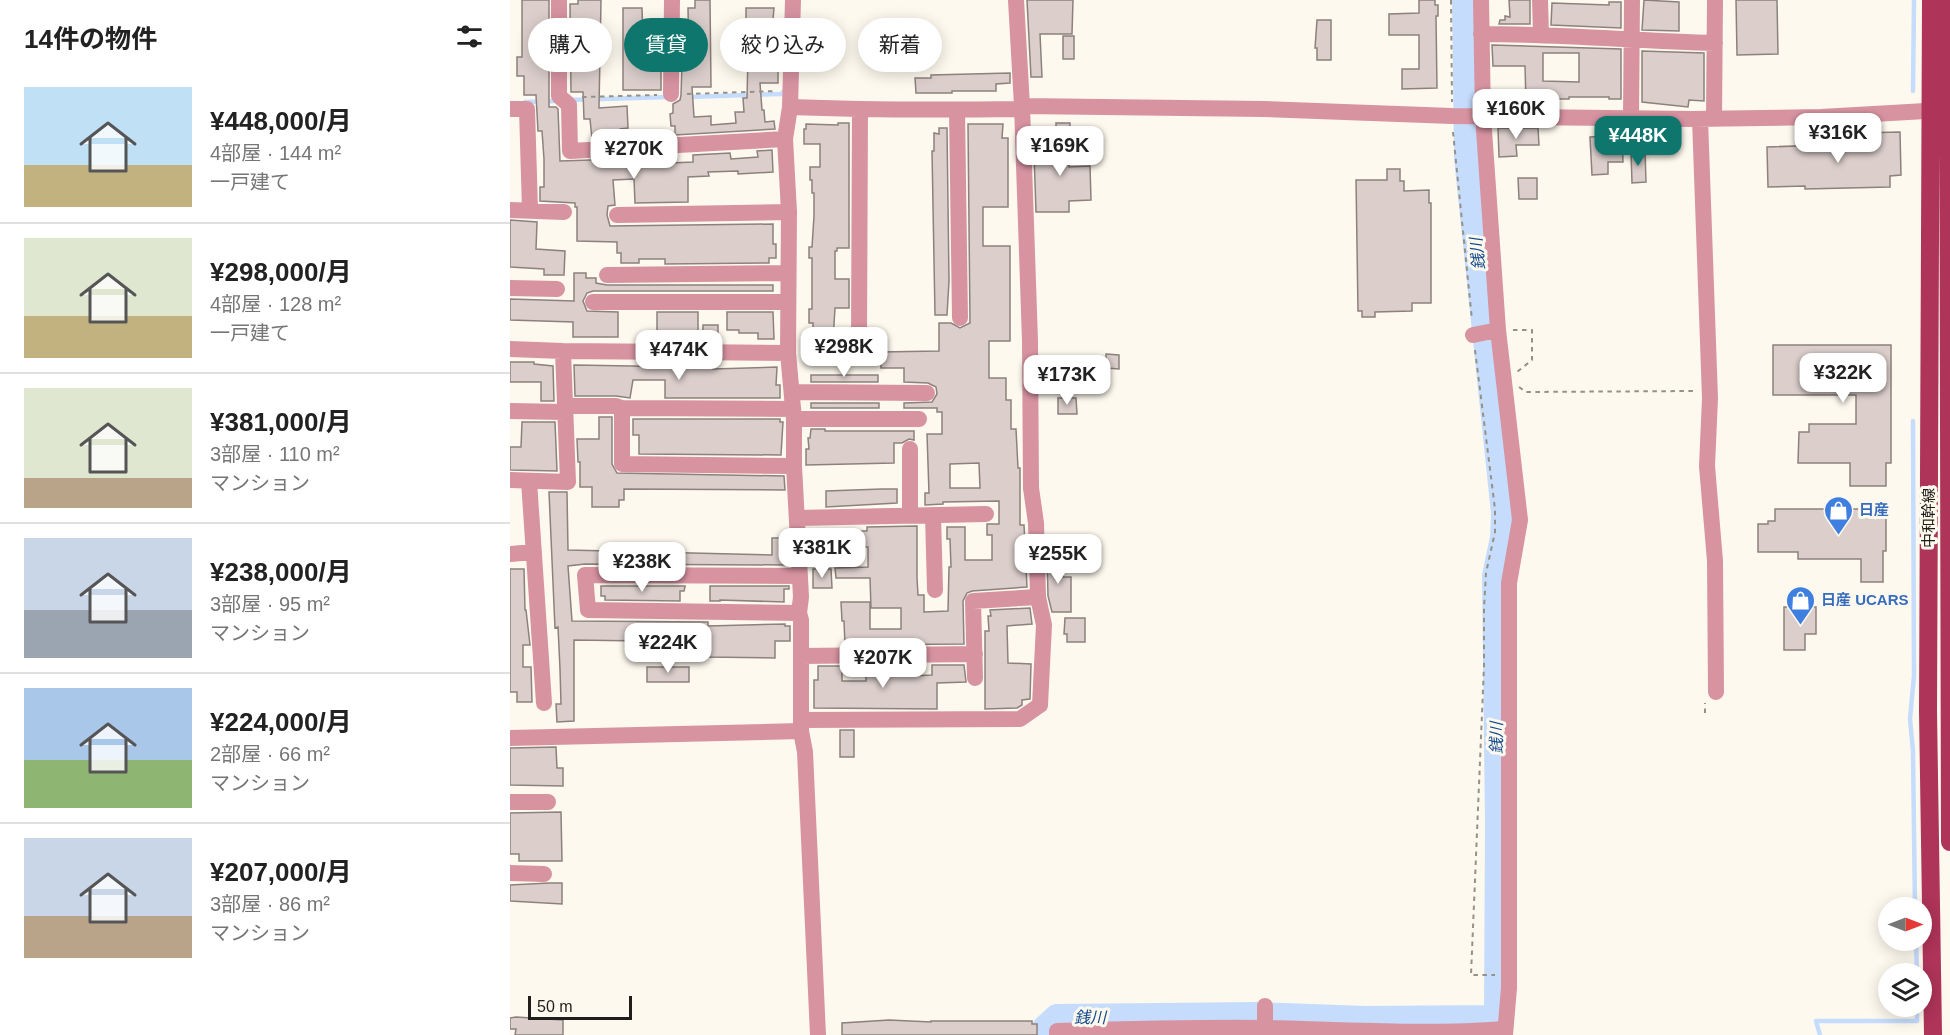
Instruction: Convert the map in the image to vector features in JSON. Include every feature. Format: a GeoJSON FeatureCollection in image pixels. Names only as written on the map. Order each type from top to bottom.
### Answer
{"type":"FeatureCollection","features":[{"type":"Feature","properties":{"kind":"main road","name":"中和幹線"},"geometry":{"type":"LineString","coordinates":[[1931,0],[1943,110],[1950,249],[1950,842]]}},
{"type":"Feature","properties":{"kind":"main road","name":"中和幹線"},"geometry":{"type":"LineString","coordinates":[[1933,1035],[1928,711],[1943,110],[1948,0]]}},
{"type":"Feature","properties":{"kind":"street"},"geometry":{"type":"LineString","coordinates":[[559,0],[559,96],[569,105],[570,152],[785,139]]}},
{"type":"Feature","properties":{"kind":"street"},"geometry":{"type":"LineString","coordinates":[[671,94],[672,0]]}},
{"type":"Feature","properties":{"kind":"street"},"geometry":{"type":"LineString","coordinates":[[793,0],[790,99],[785,139],[789,212],[788,352],[793,406],[801,597],[799,613],[801,725],[805,752],[818,1035]]}},
{"type":"Feature","properties":{"kind":"street"},"geometry":{"type":"LineString","coordinates":[[510,738],[801,725],[1020,719],[1040,705],[1044,635],[1038,597],[1036,523],[1031,488],[1030,341],[1016,0]]}},
{"type":"Feature","properties":{"kind":"street"},"geometry":{"type":"LineString","coordinates":[[1057,1035],[1057,1031],[1228,1031],[1265,1028],[1458,1034],[1505,1032],[1509,988],[1509,584],[1520,520],[1496,330],[1481,116],[1481,0]]}},
{"type":"Feature","properties":{"kind":"street"},"geometry":{"type":"LineString","coordinates":[[1540,0],[1541,34]]}},
{"type":"Feature","properties":{"kind":"street"},"geometry":{"type":"LineString","coordinates":[[1631,117],[1632,0]]}},
{"type":"Feature","properties":{"kind":"street"},"geometry":{"type":"LineString","coordinates":[[1715,0],[1715,43],[1707,118],[1710,398],[1707,466],[1715,561],[1716,692]]}},
{"type":"Feature","properties":{"kind":"street"},"geometry":{"type":"LineString","coordinates":[[1481,34],[1541,34],[1715,43]]}},
{"type":"Feature","properties":{"kind":"street"},"geometry":{"type":"LineString","coordinates":[[790,99],[860,110],[1017,109],[1022,106],[1264,109],[1453,116],[1821,117],[1943,110]]}},
{"type":"Feature","properties":{"kind":"street"},"geometry":{"type":"LineString","coordinates":[[510,109],[527,109],[530,210]]}},
{"type":"Feature","properties":{"kind":"street"},"geometry":{"type":"LineString","coordinates":[[859,341],[860,110]]}},
{"type":"Feature","properties":{"kind":"street"},"geometry":{"type":"LineString","coordinates":[[957,110],[960,318]]}},
{"type":"Feature","properties":{"kind":"street"},"geometry":{"type":"LineString","coordinates":[[510,210],[564,212]]}},
{"type":"Feature","properties":{"kind":"street"},"geometry":{"type":"LineString","coordinates":[[617,215],[789,212]]}},
{"type":"Feature","properties":{"kind":"street"},"geometry":{"type":"LineString","coordinates":[[607,275],[788,273]]}},
{"type":"Feature","properties":{"kind":"street"},"geometry":{"type":"LineString","coordinates":[[510,288],[557,289]]}},
{"type":"Feature","properties":{"kind":"street"},"geometry":{"type":"LineString","coordinates":[[593,302],[788,302]]}},
{"type":"Feature","properties":{"kind":"street"},"geometry":{"type":"LineString","coordinates":[[1475,334],[1496,330]]}},
{"type":"Feature","properties":{"kind":"street"},"geometry":{"type":"LineString","coordinates":[[510,349],[788,352]]}},
{"type":"Feature","properties":{"kind":"street"},"geometry":{"type":"LineString","coordinates":[[510,480],[568,482],[563,351]]}},
{"type":"Feature","properties":{"kind":"street"},"geometry":{"type":"LineString","coordinates":[[510,411],[616,406],[622,408],[793,406],[927,393]]}},
{"type":"Feature","properties":{"kind":"street"},"geometry":{"type":"LineString","coordinates":[[793,406],[919,418]]}},
{"type":"Feature","properties":{"kind":"street"},"geometry":{"type":"LineString","coordinates":[[622,408],[622,464],[794,466]]}},
{"type":"Feature","properties":{"kind":"street"},"geometry":{"type":"LineString","coordinates":[[910,449],[910,515]]}},
{"type":"Feature","properties":{"kind":"street"},"geometry":{"type":"LineString","coordinates":[[529,481],[544,704]]}},
{"type":"Feature","properties":{"kind":"street"},"geometry":{"type":"LineString","coordinates":[[797,518],[986,514]]}},
{"type":"Feature","properties":{"kind":"street"},"geometry":{"type":"LineString","coordinates":[[933,515],[935,590]]}},
{"type":"Feature","properties":{"kind":"street"},"geometry":{"type":"LineString","coordinates":[[510,554],[534,552]]}},
{"type":"Feature","properties":{"kind":"street"},"geometry":{"type":"LineString","coordinates":[[799,613],[588,610],[585,575],[800,576]]}},
{"type":"Feature","properties":{"kind":"street"},"geometry":{"type":"LineString","coordinates":[[975,678],[973,601],[1038,597]]}},
{"type":"Feature","properties":{"kind":"street"},"geometry":{"type":"LineString","coordinates":[[801,656],[975,654]]}},
{"type":"Feature","properties":{"kind":"street"},"geometry":{"type":"LineString","coordinates":[[1928,711],[1949,710]]}},
{"type":"Feature","properties":{"kind":"street"},"geometry":{"type":"LineString","coordinates":[[510,802],[548,802]]}},
{"type":"Feature","properties":{"kind":"street"},"geometry":{"type":"LineString","coordinates":[[510,873],[544,874]]}},
{"type":"Feature","properties":{"kind":"street"},"geometry":{"type":"LineString","coordinates":[[1265,1006],[1265,1028]]}},
{"type":"Feature","properties":{"kind":"path"},"geometry":{"type":"LineString","coordinates":[[1450,0],[1453,116],[1495,509],[1495,532],[1486,573],[1484,608],[1485,666],[1471,975],[1488,975]]}},
{"type":"Feature","properties":{"kind":"path"},"geometry":{"type":"LineString","coordinates":[[561,97],[671,94],[790,99]]}},
{"type":"Feature","properties":{"kind":"path"},"geometry":{"type":"LineString","coordinates":[[1496,330],[1532,330],[1532,360],[1515,374]]}},
{"type":"Feature","properties":{"kind":"path"},"geometry":{"type":"LineString","coordinates":[[1515,383],[1526,392],[1698,391]]}},
{"type":"Feature","properties":{"kind":"building"},"geometry":{"type":"Polygon","coordinates":[[[522,0],[549,0],[549,18],[528,18],[528,72],[549,72],[549,107],[558,109],[560,161],[622,159],[622,161],[669,156],[670,163],[693,162],[693,155],[730,153],[731,159],[758,157],[757,151],[772,150],[773,172],[738,174],[738,171],[708,172],[709,176],[688,177],[688,202],[635,203],[634,179],[613,180],[615,205],[608,206],[607,215],[610,226],[773,224],[776,258],[769,258],[769,263],[665,264],[665,259],[639,259],[639,263],[621,263],[621,253],[617,253],[617,242],[577,241],[575,203],[540,201],[540,187],[544,187],[542,131],[538,131],[536,95],[524,95],[524,76],[517,76],[517,57],[522,57],[522,0]]]}},
{"type":"Feature","properties":{"kind":"building"},"geometry":{"type":"Polygon","coordinates":[[[578,0],[601,0],[601,18],[570,18],[570,4],[578,4],[578,0]]]}},
{"type":"Feature","properties":{"kind":"building"},"geometry":{"type":"Polygon","coordinates":[[[695,0],[710,0],[711,87],[692,87],[694,117],[711,116],[711,125],[736,123],[735,112],[744,112],[743,98],[747,98],[748,72],[778,72],[778,83],[760,83],[765,122],[774,121],[775,129],[675,135],[675,126],[671,126],[670,114],[673,113],[673,104],[680,100],[682,72],[708,72],[708,18],[688,18],[688,8],[695,8],[695,0]]]}},
{"type":"Feature","properties":{"kind":"building"},"geometry":{"type":"Polygon","coordinates":[[[1027,0],[1073,0],[1072,34],[1040,34],[1042,77],[1031,77],[1027,0]]]}},
{"type":"Feature","properties":{"kind":"building"},"geometry":{"type":"Polygon","coordinates":[[[1419,0],[1435,0],[1435,5],[1438,5],[1438,16],[1436,16],[1437,88],[1402,89],[1402,69],[1419,69],[1419,35],[1389,35],[1389,14],[1419,13],[1419,0]]]}},
{"type":"Feature","properties":{"kind":"building"},"geometry":{"type":"Polygon","coordinates":[[[1509,0],[1530,0],[1530,24],[1499,24],[1500,20],[1505,20],[1505,16],[1510,17],[1509,0]]]}},
{"type":"Feature","properties":{"kind":"building"},"geometry":{"type":"Polygon","coordinates":[[[1644,0],[1679,2],[1679,31],[1642,30],[1644,0]]]}},
{"type":"Feature","properties":{"kind":"building"},"geometry":{"type":"Polygon","coordinates":[[[1736,0],[1777,0],[1778,54],[1737,55],[1736,0]]]}},
{"type":"Feature","properties":{"kind":"building"},"geometry":{"type":"Polygon","coordinates":[[[1609,2],[1621,2],[1621,28],[1551,25],[1552,3],[1609,5],[1609,2]]]}},
{"type":"Feature","properties":{"kind":"building"},"geometry":{"type":"Polygon","coordinates":[[[623,8],[642,8],[642,18],[624,18],[624,72],[661,72],[661,90],[623,90],[623,8]]]}},
{"type":"Feature","properties":{"kind":"building"},"geometry":{"type":"Polygon","coordinates":[[[746,8],[774,8],[773,18],[746,18],[746,8]]]}},
{"type":"Feature","properties":{"kind":"building"},"geometry":{"type":"Polygon","coordinates":[[[1317,20],[1331,20],[1331,60],[1317,60],[1317,48],[1315,48],[1317,20]]]}},
{"type":"Feature","properties":{"kind":"building"},"geometry":{"type":"Polygon","coordinates":[[[1063,36],[1074,36],[1074,59],[1063,59],[1063,36]]]}},
{"type":"Feature","properties":{"kind":"building"},"geometry":{"type":"Polygon","coordinates":[[[1492,45],[1621,49],[1621,99],[1569,97],[1569,99],[1551,99],[1552,101],[1526,102],[1525,66],[1493,66],[1492,45]],[[1543,53],[1543,81],[1579,82],[1579,53],[1543,53]]]}},
{"type":"Feature","properties":{"kind":"building"},"geometry":{"type":"Polygon","coordinates":[[[1642,51],[1704,53],[1704,101],[1689,100],[1688,107],[1642,102],[1642,51]]]}},
{"type":"Feature","properties":{"kind":"building"},"geometry":{"type":"Polygon","coordinates":[[[571,72],[600,72],[599,108],[627,106],[628,128],[620,129],[621,138],[592,139],[590,119],[584,119],[583,92],[571,92],[571,72]]]}},
{"type":"Feature","properties":{"kind":"building"},"geometry":{"type":"Polygon","coordinates":[[[1010,73],[1010,83],[996,84],[996,91],[916,93],[915,78],[931,78],[931,75],[1010,73]]]}},
{"type":"Feature","properties":{"kind":"building"},"geometry":{"type":"Polygon","coordinates":[[[838,123],[849,123],[849,248],[837,248],[835,251],[835,279],[849,279],[849,308],[835,308],[833,341],[813,341],[813,323],[809,323],[809,309],[812,309],[812,258],[809,258],[809,247],[812,247],[814,216],[814,193],[812,193],[812,180],[810,180],[810,167],[820,167],[820,144],[804,144],[804,129],[806,129],[806,124],[838,125],[838,123]]]}},
{"type":"Feature","properties":{"kind":"building"},"geometry":{"type":"Polygon","coordinates":[[[1056,123],[1070,123],[1069,167],[1090,166],[1091,200],[1069,201],[1069,212],[1036,212],[1034,153],[1056,153],[1056,123]]]}},
{"type":"Feature","properties":{"kind":"building"},"geometry":{"type":"Polygon","coordinates":[[[968,124],[1003,124],[1002,138],[1008,138],[1008,207],[983,207],[983,246],[1010,246],[1010,341],[989,341],[989,378],[1006,378],[1006,400],[1011,400],[1011,429],[1016,429],[1018,468],[1020,468],[1020,525],[1024,525],[1027,587],[967,593],[963,601],[964,644],[845,645],[841,602],[870,602],[870,629],[901,629],[901,608],[871,608],[870,578],[836,578],[835,568],[868,567],[868,547],[864,547],[864,542],[809,542],[809,531],[867,531],[867,527],[917,526],[918,595],[924,595],[924,612],[948,611],[949,567],[951,567],[947,527],[965,527],[965,560],[992,560],[992,535],[987,535],[987,524],[999,524],[999,501],[943,502],[943,504],[925,505],[925,493],[929,493],[927,434],[942,434],[942,412],[937,412],[937,408],[904,408],[904,403],[932,402],[937,394],[936,387],[928,383],[904,382],[904,368],[881,368],[880,352],[939,351],[939,323],[951,323],[960,328],[970,323],[968,124]],[[979,463],[950,464],[950,488],[980,488],[979,463]]]}},
{"type":"Feature","properties":{"kind":"building"},"geometry":{"type":"Polygon","coordinates":[[[939,128],[947,128],[949,281],[947,315],[935,315],[932,151],[934,151],[934,133],[939,134],[939,128]]]}},
{"type":"Feature","properties":{"kind":"building"},"geometry":{"type":"Polygon","coordinates":[[[1498,128],[1538,128],[1539,145],[1516,145],[1517,156],[1499,157],[1498,128]]]}},
{"type":"Feature","properties":{"kind":"building"},"geometry":{"type":"Polygon","coordinates":[[[1611,128],[1622,129],[1623,162],[1608,162],[1608,174],[1592,175],[1590,137],[1611,136],[1611,128]]]}},
{"type":"Feature","properties":{"kind":"building"},"geometry":{"type":"Polygon","coordinates":[[[1900,132],[1901,175],[1890,176],[1890,187],[1805,189],[1805,186],[1768,187],[1767,147],[1855,144],[1855,133],[1900,132]]]}},
{"type":"Feature","properties":{"kind":"building"},"geometry":{"type":"Polygon","coordinates":[[[1631,151],[1645,151],[1646,182],[1632,183],[1631,151]]]}},
{"type":"Feature","properties":{"kind":"building"},"geometry":{"type":"Polygon","coordinates":[[[1387,169],[1400,169],[1400,181],[1404,181],[1404,191],[1429,190],[1431,303],[1412,303],[1412,311],[1375,312],[1375,317],[1362,317],[1362,311],[1358,311],[1356,180],[1387,180],[1387,169]]]}},
{"type":"Feature","properties":{"kind":"building"},"geometry":{"type":"Polygon","coordinates":[[[1518,178],[1537,178],[1537,199],[1519,199],[1518,178]]]}},
{"type":"Feature","properties":{"kind":"building"},"geometry":{"type":"Polygon","coordinates":[[[510,220],[537,222],[536,249],[565,251],[564,275],[544,275],[544,269],[510,267],[510,220]]]}},
{"type":"Feature","properties":{"kind":"building"},"geometry":{"type":"Polygon","coordinates":[[[574,273],[586,273],[586,278],[596,278],[596,283],[607,285],[773,285],[773,291],[593,291],[587,293],[583,301],[587,311],[618,312],[618,337],[573,337],[573,322],[510,320],[510,299],[574,301],[574,273]]]}},
{"type":"Feature","properties":{"kind":"building"},"geometry":{"type":"Polygon","coordinates":[[[657,312],[698,312],[698,332],[657,333],[657,312]]]}},
{"type":"Feature","properties":{"kind":"building"},"geometry":{"type":"Polygon","coordinates":[[[727,312],[773,312],[774,339],[758,339],[758,333],[739,333],[739,330],[727,330],[727,312]]]}},
{"type":"Feature","properties":{"kind":"building"},"geometry":{"type":"Polygon","coordinates":[[[703,325],[718,325],[718,339],[703,339],[703,325]]]}},
{"type":"Feature","properties":{"kind":"building"},"geometry":{"type":"Polygon","coordinates":[[[1773,345],[1891,345],[1891,463],[1886,463],[1886,486],[1850,486],[1850,463],[1798,463],[1799,432],[1809,432],[1809,424],[1856,424],[1856,395],[1773,395],[1773,345]]]}},
{"type":"Feature","properties":{"kind":"building"},"geometry":{"type":"Polygon","coordinates":[[[1106,354],[1119,355],[1119,369],[1106,368],[1106,354]]]}},
{"type":"Feature","properties":{"kind":"building"},"geometry":{"type":"Polygon","coordinates":[[[510,362],[534,362],[534,364],[553,366],[554,401],[541,401],[541,382],[510,382],[510,362]]]}},
{"type":"Feature","properties":{"kind":"building"},"geometry":{"type":"Polygon","coordinates":[[[574,365],[690,367],[690,365],[713,365],[713,369],[777,367],[776,385],[780,385],[780,398],[665,398],[665,380],[633,380],[630,398],[575,396],[574,365]]]}},
{"type":"Feature","properties":{"kind":"building"},"geometry":{"type":"Polygon","coordinates":[[[811,375],[878,375],[878,382],[811,382],[811,375]]]}},
{"type":"Feature","properties":{"kind":"building"},"geometry":{"type":"Polygon","coordinates":[[[1058,398],[1076,398],[1077,414],[1058,414],[1058,398]]]}},
{"type":"Feature","properties":{"kind":"building"},"geometry":{"type":"Polygon","coordinates":[[[811,403],[879,403],[879,408],[811,408],[811,403]]]}},
{"type":"Feature","properties":{"kind":"building"},"geometry":{"type":"Polygon","coordinates":[[[599,417],[612,417],[612,464],[617,473],[784,476],[785,490],[624,489],[624,500],[619,500],[619,507],[592,507],[592,487],[580,487],[577,439],[599,439],[599,417]]]}},
{"type":"Feature","properties":{"kind":"building"},"geometry":{"type":"Polygon","coordinates":[[[633,419],[780,419],[780,422],[783,422],[781,455],[639,454],[639,435],[633,435],[633,419]]]}},
{"type":"Feature","properties":{"kind":"building"},"geometry":{"type":"Polygon","coordinates":[[[522,422],[555,422],[557,471],[510,470],[510,447],[521,447],[522,422]]]}},
{"type":"Feature","properties":{"kind":"building"},"geometry":{"type":"Polygon","coordinates":[[[811,429],[914,431],[914,440],[894,443],[894,463],[806,465],[806,449],[809,449],[808,438],[810,438],[811,429]]]}},
{"type":"Feature","properties":{"kind":"building"},"geometry":{"type":"Polygon","coordinates":[[[897,489],[897,503],[826,507],[826,491],[897,489]]]}},
{"type":"Feature","properties":{"kind":"building"},"geometry":{"type":"Polygon","coordinates":[[[549,492],[567,492],[568,550],[772,555],[772,538],[787,538],[789,565],[585,564],[568,566],[572,621],[708,622],[708,626],[785,624],[785,626],[790,626],[790,641],[775,641],[775,658],[704,657],[705,638],[656,638],[656,640],[643,641],[574,640],[574,721],[557,722],[556,704],[561,704],[560,669],[558,627],[555,628],[549,492]]]}},
{"type":"Feature","properties":{"kind":"building"},"geometry":{"type":"Polygon","coordinates":[[[1775,509],[1886,509],[1883,582],[1861,582],[1861,559],[1798,559],[1798,552],[1758,552],[1758,524],[1775,521],[1775,509]]]}},
{"type":"Feature","properties":{"kind":"building"},"geometry":{"type":"Polygon","coordinates":[[[1047,554],[1063,554],[1063,577],[1071,577],[1071,612],[1052,612],[1048,596],[1047,554]]]}},
{"type":"Feature","properties":{"kind":"building"},"geometry":{"type":"Polygon","coordinates":[[[510,569],[524,569],[525,610],[530,645],[523,645],[523,667],[531,667],[532,702],[517,702],[517,692],[510,692],[510,569]]]}},
{"type":"Feature","properties":{"kind":"building"},"geometry":{"type":"Polygon","coordinates":[[[813,569],[831,569],[832,588],[813,588],[813,569]]]}},
{"type":"Feature","properties":{"kind":"building"},"geometry":{"type":"Polygon","coordinates":[[[601,586],[685,587],[684,591],[680,591],[680,601],[605,600],[605,596],[601,596],[601,586]]]}},
{"type":"Feature","properties":{"kind":"building"},"geometry":{"type":"Polygon","coordinates":[[[710,586],[789,586],[789,589],[784,589],[784,602],[710,601],[710,586]]]}},
{"type":"Feature","properties":{"kind":"building"},"geometry":{"type":"Polygon","coordinates":[[[1784,607],[1816,607],[1816,634],[1805,634],[1805,650],[1784,650],[1784,607]]]}},
{"type":"Feature","properties":{"kind":"building"},"geometry":{"type":"Polygon","coordinates":[[[1030,608],[1032,624],[1007,626],[1008,663],[1031,664],[1030,699],[1022,700],[1022,705],[1017,708],[985,709],[985,631],[989,631],[990,610],[1030,608]]]}},
{"type":"Feature","properties":{"kind":"building"},"geometry":{"type":"Polygon","coordinates":[[[1065,618],[1085,618],[1085,642],[1067,642],[1067,634],[1064,634],[1065,618]]]}},
{"type":"Feature","properties":{"kind":"building"},"geometry":{"type":"Polygon","coordinates":[[[932,665],[964,665],[966,682],[937,683],[937,709],[814,708],[814,680],[818,680],[818,666],[842,666],[842,681],[866,681],[866,672],[909,672],[909,676],[932,675],[932,665]]]}},
{"type":"Feature","properties":{"kind":"building"},"geometry":{"type":"Polygon","coordinates":[[[647,667],[689,667],[689,682],[647,682],[647,667]]]}},
{"type":"Feature","properties":{"kind":"building"},"geometry":{"type":"Polygon","coordinates":[[[840,730],[854,730],[854,757],[840,757],[840,730]]]}},
{"type":"Feature","properties":{"kind":"building"},"geometry":{"type":"Polygon","coordinates":[[[556,747],[557,768],[563,768],[563,786],[510,785],[510,748],[556,747]]]}},
{"type":"Feature","properties":{"kind":"building"},"geometry":{"type":"Polygon","coordinates":[[[561,812],[562,861],[519,861],[519,854],[510,854],[510,813],[561,812]]]}},
{"type":"Feature","properties":{"kind":"building"},"geometry":{"type":"Polygon","coordinates":[[[562,883],[562,904],[510,901],[510,885],[562,883]]]}},
{"type":"Feature","properties":{"kind":"building"},"geometry":{"type":"Polygon","coordinates":[[[510,1018],[563,1020],[563,1035],[515,1035],[516,1029],[510,1029],[510,1018]]]}},
{"type":"Feature","properties":{"kind":"building"},"geometry":{"type":"Polygon","coordinates":[[[889,1020],[1032,1021],[1032,1024],[1037,1024],[1037,1035],[842,1035],[842,1023],[889,1020]]]}},
{"type":"Feature","properties":{"kind":"waterway","name":"銭川"},"geometry":{"type":"LineString","coordinates":[[1045,1035],[1045,1028],[1057,1017],[1257,1015],[1365,1019],[1489,1018],[1497,1013],[1498,824],[1495,576],[1503,538],[1504,513],[1467,158],[1465,0]]}},
{"type":"Feature","properties":{"kind":"waterway"},"geometry":{"type":"LineString","coordinates":[[1913,91],[1914,0]]}},
{"type":"Feature","properties":{"kind":"waterway"},"geometry":{"type":"LineString","coordinates":[[687,97],[781,94],[785,90]]}},
{"type":"Feature","properties":{"kind":"waterway"},"geometry":{"type":"LineString","coordinates":[[570,100],[669,97]]}},
{"type":"Feature","properties":{"kind":"waterway"},"geometry":{"type":"LineString","coordinates":[[525,102],[558,101]]}},
{"type":"Feature","properties":{"kind":"waterway"},"geometry":{"type":"LineString","coordinates":[[1913,421],[1914,676],[1910,719],[1913,751],[1915,897]]}},
{"type":"Feature","properties":{"kind":"waterway"},"geometry":{"type":"LineString","coordinates":[[1916,951],[1917,963]]}},
{"type":"Feature","properties":{"kind":"waterway"},"geometry":{"type":"LineString","coordinates":[[1820,1035],[1816,1021],[1917,1021],[1917,1017]]}},
{"type":"Feature","properties":{"kind":"place","name":"日産"},"geometry":{"type":"Point","coordinates":[1838,536]}},
{"type":"Feature","properties":{"kind":"place","name":"日産 UCARS"},"geometry":{"type":"Point","coordinates":[1800,626]}}]}
